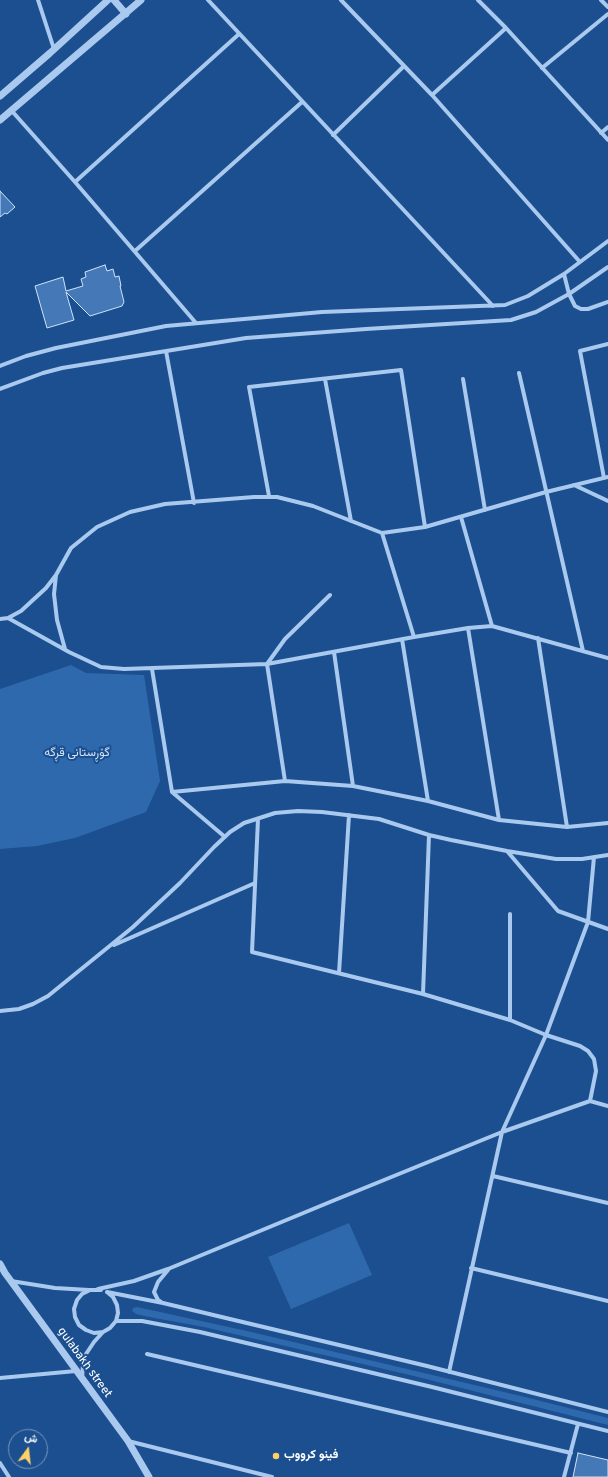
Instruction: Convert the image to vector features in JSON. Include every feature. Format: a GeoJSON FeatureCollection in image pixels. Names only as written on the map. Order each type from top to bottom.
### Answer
{"type":"FeatureCollection","features":[{"type":"Feature","properties":{"kind":"street"},"geometry":{"type":"LineString","coordinates":[[38,0],[54,49]]}},
{"type":"Feature","properties":{"kind":"street"},"geometry":{"type":"LineString","coordinates":[[0,96],[108,0]]}},
{"type":"Feature","properties":{"kind":"street"},"geometry":{"type":"LineString","coordinates":[[114,0],[126,14]]}},
{"type":"Feature","properties":{"kind":"street"},"geometry":{"type":"LineString","coordinates":[[0,120],[141,0]]}},
{"type":"Feature","properties":{"kind":"street"},"geometry":{"type":"LineString","coordinates":[[208,0],[493,306]]}},
{"type":"Feature","properties":{"kind":"street"},"geometry":{"type":"LineString","coordinates":[[341,0],[432,95],[580,262]]}},
{"type":"Feature","properties":{"kind":"street"},"geometry":{"type":"LineString","coordinates":[[478,0],[506,28],[608,140]]}},
{"type":"Feature","properties":{"kind":"street"},"geometry":{"type":"LineString","coordinates":[[601,0],[608,7]]}},
{"type":"Feature","properties":{"kind":"street"},"geometry":{"type":"LineString","coordinates":[[542,68],[608,14]]}},
{"type":"Feature","properties":{"kind":"street"},"geometry":{"type":"LineString","coordinates":[[432,95],[506,28]]}},
{"type":"Feature","properties":{"kind":"street"},"geometry":{"type":"LineString","coordinates":[[75,182],[239,34]]}},
{"type":"Feature","properties":{"kind":"street"},"geometry":{"type":"LineString","coordinates":[[333,135],[404,66]]}},
{"type":"Feature","properties":{"kind":"street"},"geometry":{"type":"LineString","coordinates":[[136,250],[302,102]]}},
{"type":"Feature","properties":{"kind":"street"},"geometry":{"type":"LineString","coordinates":[[11,110],[136,250],[196,323]]}},
{"type":"Feature","properties":{"kind":"street"},"geometry":{"type":"LineString","coordinates":[[601,132],[608,127]]}},
{"type":"Feature","properties":{"kind":"street"},"geometry":{"type":"LineString","coordinates":[[0,366],[26,356],[56,348],[166,326],[322,312],[505,305],[528,296],[564,274],[608,241]]}},
{"type":"Feature","properties":{"kind":"street"},"geometry":{"type":"LineString","coordinates":[[0,389],[43,373],[62,368],[246,338],[511,320],[536,312],[569,294],[608,267]]}},
{"type":"Feature","properties":{"kind":"street"},"geometry":{"type":"LineString","coordinates":[[564,274],[569,294],[575,306],[581,309],[588,309],[608,302]]}},
{"type":"Feature","properties":{"kind":"street"},"geometry":{"type":"LineString","coordinates":[[0,620],[8,618],[28,606],[46,588],[56,575],[71,548],[97,527],[130,512],[165,504],[194,503],[269,496],[313,506],[382,533],[425,526],[546,492],[606,478],[580,350],[608,344]]}},
{"type":"Feature","properties":{"kind":"street"},"geometry":{"type":"LineString","coordinates":[[166,351],[194,503]]}},
{"type":"Feature","properties":{"kind":"street"},"geometry":{"type":"LineString","coordinates":[[269,496],[249,387],[401,370],[425,526]]}},
{"type":"Feature","properties":{"kind":"street"},"geometry":{"type":"LineString","coordinates":[[519,373],[583,651]]}},
{"type":"Feature","properties":{"kind":"street"},"geometry":{"type":"LineString","coordinates":[[325,379],[351,521]]}},
{"type":"Feature","properties":{"kind":"street"},"geometry":{"type":"LineString","coordinates":[[463,379],[485,510]]}},
{"type":"Feature","properties":{"kind":"street"},"geometry":{"type":"LineString","coordinates":[[574,485],[608,501]]}},
{"type":"Feature","properties":{"kind":"street"},"geometry":{"type":"LineString","coordinates":[[461,517],[492,626]]}},
{"type":"Feature","properties":{"kind":"street"},"geometry":{"type":"LineString","coordinates":[[382,533],[414,637]]}},
{"type":"Feature","properties":{"kind":"street"},"geometry":{"type":"LineString","coordinates":[[56,575],[54,594],[57,620],[64,649]]}},
{"type":"Feature","properties":{"kind":"street"},"geometry":{"type":"LineString","coordinates":[[285,781],[266,664],[285,639],[330,595]]}},
{"type":"Feature","properties":{"kind":"street"},"geometry":{"type":"LineString","coordinates":[[8,618],[64,649],[101,667],[124,669],[266,664],[402,639],[468,628],[492,626],[608,658]]}},
{"type":"Feature","properties":{"kind":"street"},"geometry":{"type":"LineString","coordinates":[[468,628],[499,820]]}},
{"type":"Feature","properties":{"kind":"street"},"geometry":{"type":"LineString","coordinates":[[538,638],[566,827]]}},
{"type":"Feature","properties":{"kind":"street"},"geometry":{"type":"LineString","coordinates":[[402,639],[428,801]]}},
{"type":"Feature","properties":{"kind":"street"},"geometry":{"type":"LineString","coordinates":[[334,652],[353,786]]}},
{"type":"Feature","properties":{"kind":"street"},"geometry":{"type":"LineString","coordinates":[[152,669],[172,792],[225,837]]}},
{"type":"Feature","properties":{"kind":"street"},"geometry":{"type":"LineString","coordinates":[[172,792],[285,781],[353,786],[428,801],[499,820],[566,827],[608,822]]}},
{"type":"Feature","properties":{"kind":"street"},"geometry":{"type":"LineString","coordinates":[[0,1011],[19,1009],[48,996],[133,927],[170,893],[230,832],[244,823],[275,813],[298,811],[322,812],[379,819],[429,835],[507,851],[565,859],[608,855]]}},
{"type":"Feature","properties":{"kind":"street"},"geometry":{"type":"LineString","coordinates":[[339,973],[349,815]]}},
{"type":"Feature","properties":{"kind":"street"},"geometry":{"type":"LineString","coordinates":[[258,818],[252,952],[423,994],[510,1020],[546,1035],[580,1046],[588,1051],[594,1059],[596,1071],[590,1101]]}},
{"type":"Feature","properties":{"kind":"street"},"geometry":{"type":"LineString","coordinates":[[423,994],[429,835]]}},
{"type":"Feature","properties":{"kind":"street"},"geometry":{"type":"LineString","coordinates":[[507,851],[558,910],[608,929]]}},
{"type":"Feature","properties":{"kind":"street"},"geometry":{"type":"LineString","coordinates":[[449,1372],[502,1132],[546,1035],[588,922],[594,857]]}},
{"type":"Feature","properties":{"kind":"street"},"geometry":{"type":"LineString","coordinates":[[108,948],[255,883]]}},
{"type":"Feature","properties":{"kind":"street"},"geometry":{"type":"LineString","coordinates":[[510,914],[510,1020]]}},
{"type":"Feature","properties":{"kind":"street"},"geometry":{"type":"LineString","coordinates":[[11,1281],[56,1288],[90,1290],[134,1281],[168,1270],[502,1132],[590,1101],[608,1106]]}},
{"type":"Feature","properties":{"kind":"street"},"geometry":{"type":"LineString","coordinates":[[493,1176],[608,1203]]}},
{"type":"Feature","properties":{"kind":"street","name":"gulabakh street"},"geometry":{"type":"LineString","coordinates":[[0,1264],[128,1441],[149,1477]]}},
{"type":"Feature","properties":{"kind":"street"},"geometry":{"type":"LineString","coordinates":[[471,1268],[608,1301]]}},
{"type":"Feature","properties":{"kind":"street"},"geometry":{"type":"LineString","coordinates":[[163,1303],[158,1300],[154,1292],[158,1282],[168,1270]]}},
{"type":"Feature","properties":{"kind":"street"},"geometry":{"type":"LineString","coordinates":[[98,1289],[163,1303],[608,1412]]}},
{"type":"Feature","properties":{"kind":"street"},"geometry":{"type":"LineString","coordinates":[[90,1290],[82,1294],[77,1300],[74,1309],[75,1317],[79,1325],[86,1330],[94,1333],[103,1332]]}},
{"type":"Feature","properties":{"kind":"street"},"geometry":{"type":"LineString","coordinates":[[82,1379],[83,1365],[86,1354],[103,1332],[110,1328],[116,1321],[118,1313],[117,1305],[113,1297],[107,1292]]}},
{"type":"Feature","properties":{"kind":"street"},"geometry":{"type":"LineString","coordinates":[[116,1321],[142,1321],[200,1332],[432,1387],[608,1431]]}},
{"type":"Feature","properties":{"kind":"street"},"geometry":{"type":"LineString","coordinates":[[147,1354],[571,1453]]}},
{"type":"Feature","properties":{"kind":"street"},"geometry":{"type":"LineString","coordinates":[[0,1378],[76,1371]]}},
{"type":"Feature","properties":{"kind":"street"},"geometry":{"type":"LineString","coordinates":[[564,1477],[578,1424]]}},
{"type":"Feature","properties":{"kind":"street"},"geometry":{"type":"LineString","coordinates":[[128,1441],[272,1477]]}},
{"type":"Feature","properties":{"kind":"street"},"geometry":{"type":"LineString","coordinates":[[0,1463],[9,1477]]}},
{"type":"Feature","properties":{"kind":"green space","name":"گۆڕستانی قڕگە"},"geometry":{"type":"Polygon","coordinates":[[[71,665],[86,673],[144,675],[160,781],[146,812],[75,838],[37,846],[0,849],[0,689],[71,665]]]}},
{"type":"Feature","properties":{"kind":"green space"},"geometry":{"type":"Polygon","coordinates":[[[349,1223],[372,1275],[291,1309],[268,1257],[349,1223]]]}},
{"type":"Feature","properties":{"kind":"green space"},"geometry":{"type":"Polygon","coordinates":[[[137,1307],[247,1331],[525,1397],[608,1418],[608,1425],[414,1376],[204,1327],[136,1314],[132,1311],[133,1308],[137,1307]]]}},
{"type":"Feature","properties":{"kind":"building"},"geometry":{"type":"Polygon","coordinates":[[[0,191],[15,207],[7,214],[5,213],[0,217],[0,191]]]}},
{"type":"Feature","properties":{"kind":"building"},"geometry":{"type":"Polygon","coordinates":[[[105,265],[107,271],[113,269],[115,277],[119,276],[124,302],[122,306],[90,316],[66,292],[74,320],[47,328],[35,286],[63,277],[66,291],[83,286],[81,279],[86,277],[85,272],[105,265]]]}},
{"type":"Feature","properties":{"kind":"building"},"geometry":{"type":"Polygon","coordinates":[[[578,1453],[608,1460],[608,1477],[573,1477],[578,1453]]]}},
{"type":"Feature","properties":{"kind":"place","name":"فینو کرووب"},"geometry":{"type":"Point","coordinates":[276,1456]}}]}
